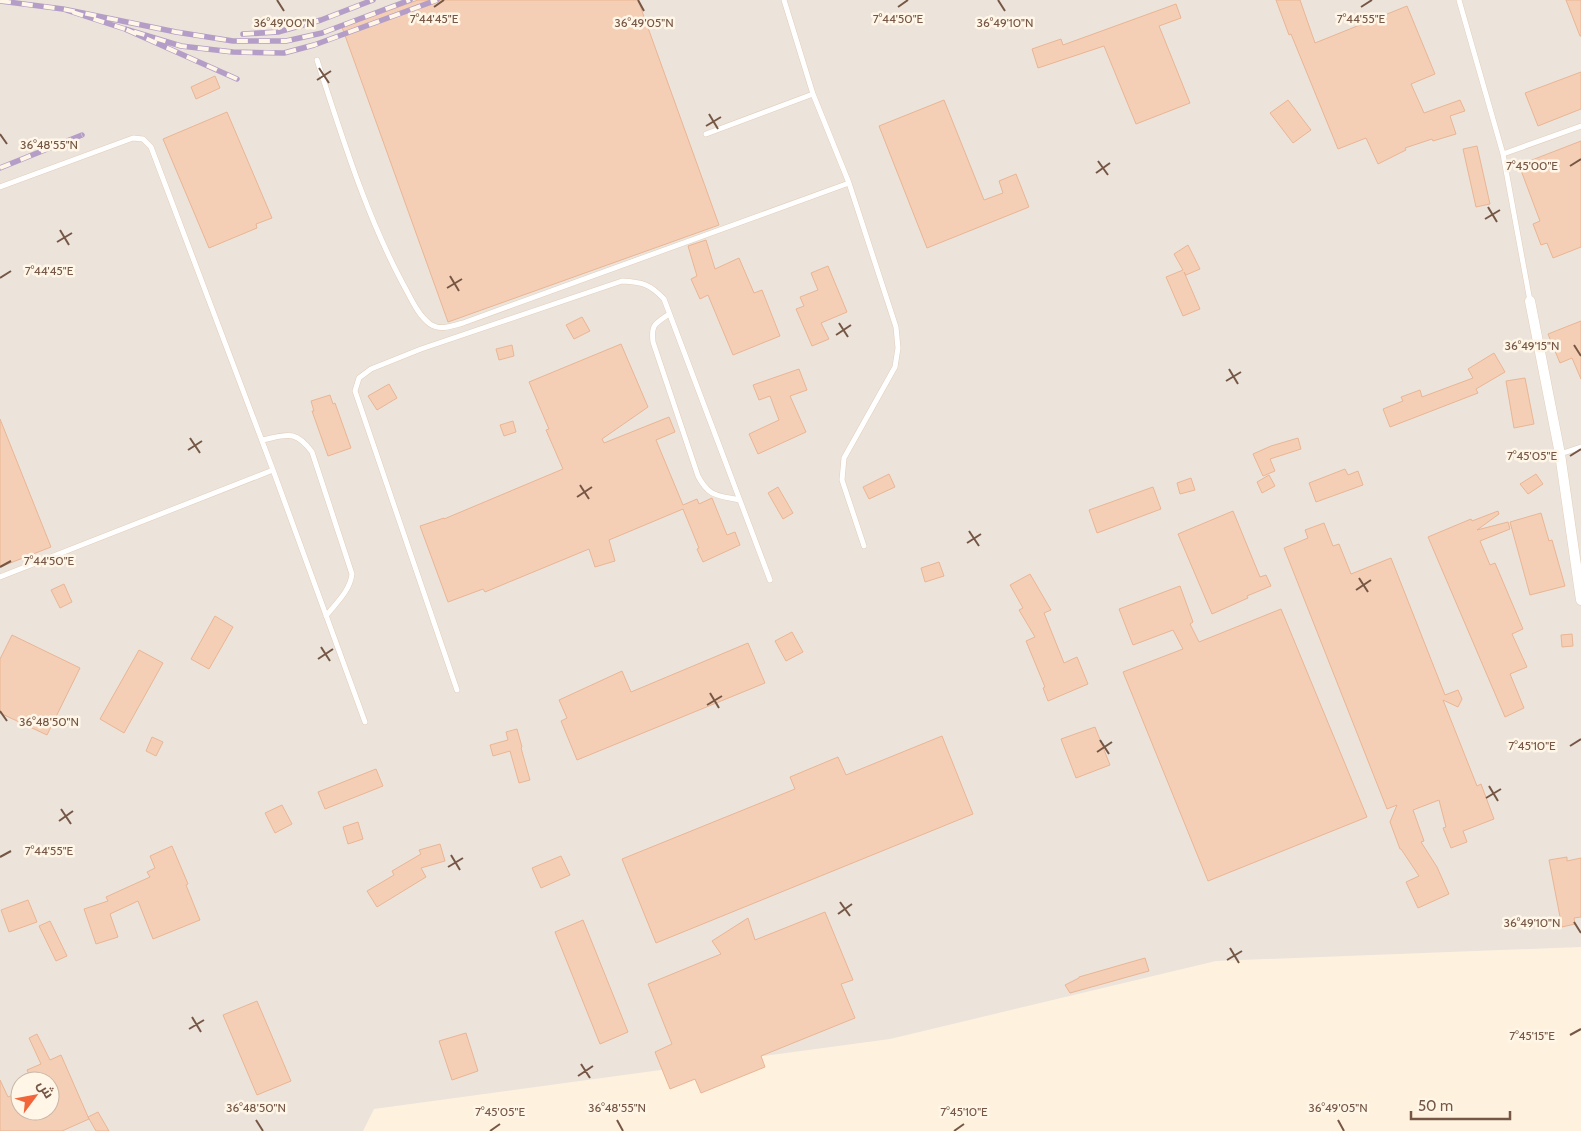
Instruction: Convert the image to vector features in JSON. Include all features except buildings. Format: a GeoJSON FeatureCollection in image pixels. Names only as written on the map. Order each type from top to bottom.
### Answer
{"type":"FeatureCollection","features":[{"type":"Feature","properties":{"kind":"street"},"geometry":{"type":"LineString","coordinates":[[1530,301],[1560,454],[1581,600]]}},
{"type":"Feature","properties":{"kind":"lane"},"geometry":{"type":"LineString","coordinates":[[784,0],[813,94],[849,183],[896,327],[898,348],[895,367],[844,458],[842,480],[864,546]]}},
{"type":"Feature","properties":{"kind":"lane"},"geometry":{"type":"LineString","coordinates":[[1459,0],[1503,154],[1530,301]]}},
{"type":"Feature","properties":{"kind":"lane"},"geometry":{"type":"LineString","coordinates":[[317,60],[353,170],[393,265],[419,314],[431,325],[439,328],[472,320],[849,183]]}},
{"type":"Feature","properties":{"kind":"lane"},"geometry":{"type":"LineString","coordinates":[[706,134],[813,94]]}},
{"type":"Feature","properties":{"kind":"lane"},"geometry":{"type":"LineString","coordinates":[[1503,154],[1581,126]]}},
{"type":"Feature","properties":{"kind":"lane"},"geometry":{"type":"LineString","coordinates":[[0,187],[115,143],[133,138],[143,139],[151,147],[262,440],[365,722]]}},
{"type":"Feature","properties":{"kind":"lane"},"geometry":{"type":"LineString","coordinates":[[457,690],[355,391],[359,378],[371,369],[421,349],[622,282],[640,282],[654,289],[664,299],[770,580]]}},
{"type":"Feature","properties":{"kind":"lane"},"geometry":{"type":"LineString","coordinates":[[669,314],[654,324],[652,332],[653,342],[698,476],[704,487],[712,494],[739,500]]}},
{"type":"Feature","properties":{"kind":"lane"},"geometry":{"type":"LineString","coordinates":[[262,440],[291,435],[303,440],[312,452],[352,574],[347,590],[326,616]]}},
{"type":"Feature","properties":{"kind":"lane"},"geometry":{"type":"LineString","coordinates":[[1560,454],[1581,448]]}},
{"type":"Feature","properties":{"kind":"lane"},"geometry":{"type":"LineString","coordinates":[[0,577],[273,470]]}},
{"type":"Feature","properties":{"kind":"shaded area"},"geometry":{"type":"Polygon","coordinates":[[[0,0],[1581,0],[1581,947],[1216,961],[890,1039],[374,1109],[363,1131],[0,1131],[0,0]]]}},
{"type":"Feature","properties":{"kind":"railway"},"geometry":{"type":"LineString","coordinates":[[243,34],[278,32],[321,20],[373,0]]}},
{"type":"Feature","properties":{"kind":"railway"},"geometry":{"type":"LineString","coordinates":[[125,29],[63,9],[176,32],[233,41],[286,41],[322,33],[410,0]]}},
{"type":"Feature","properties":{"kind":"railway"},"geometry":{"type":"LineString","coordinates":[[237,79],[125,29],[181,46],[233,52],[284,53],[314,45],[437,0]]}},
{"type":"Feature","properties":{"kind":"railway"},"geometry":{"type":"LineString","coordinates":[[0,1],[63,9]]}},
{"type":"Feature","properties":{"kind":"railway"},"geometry":{"type":"LineString","coordinates":[[0,168],[82,135]]}}]}
